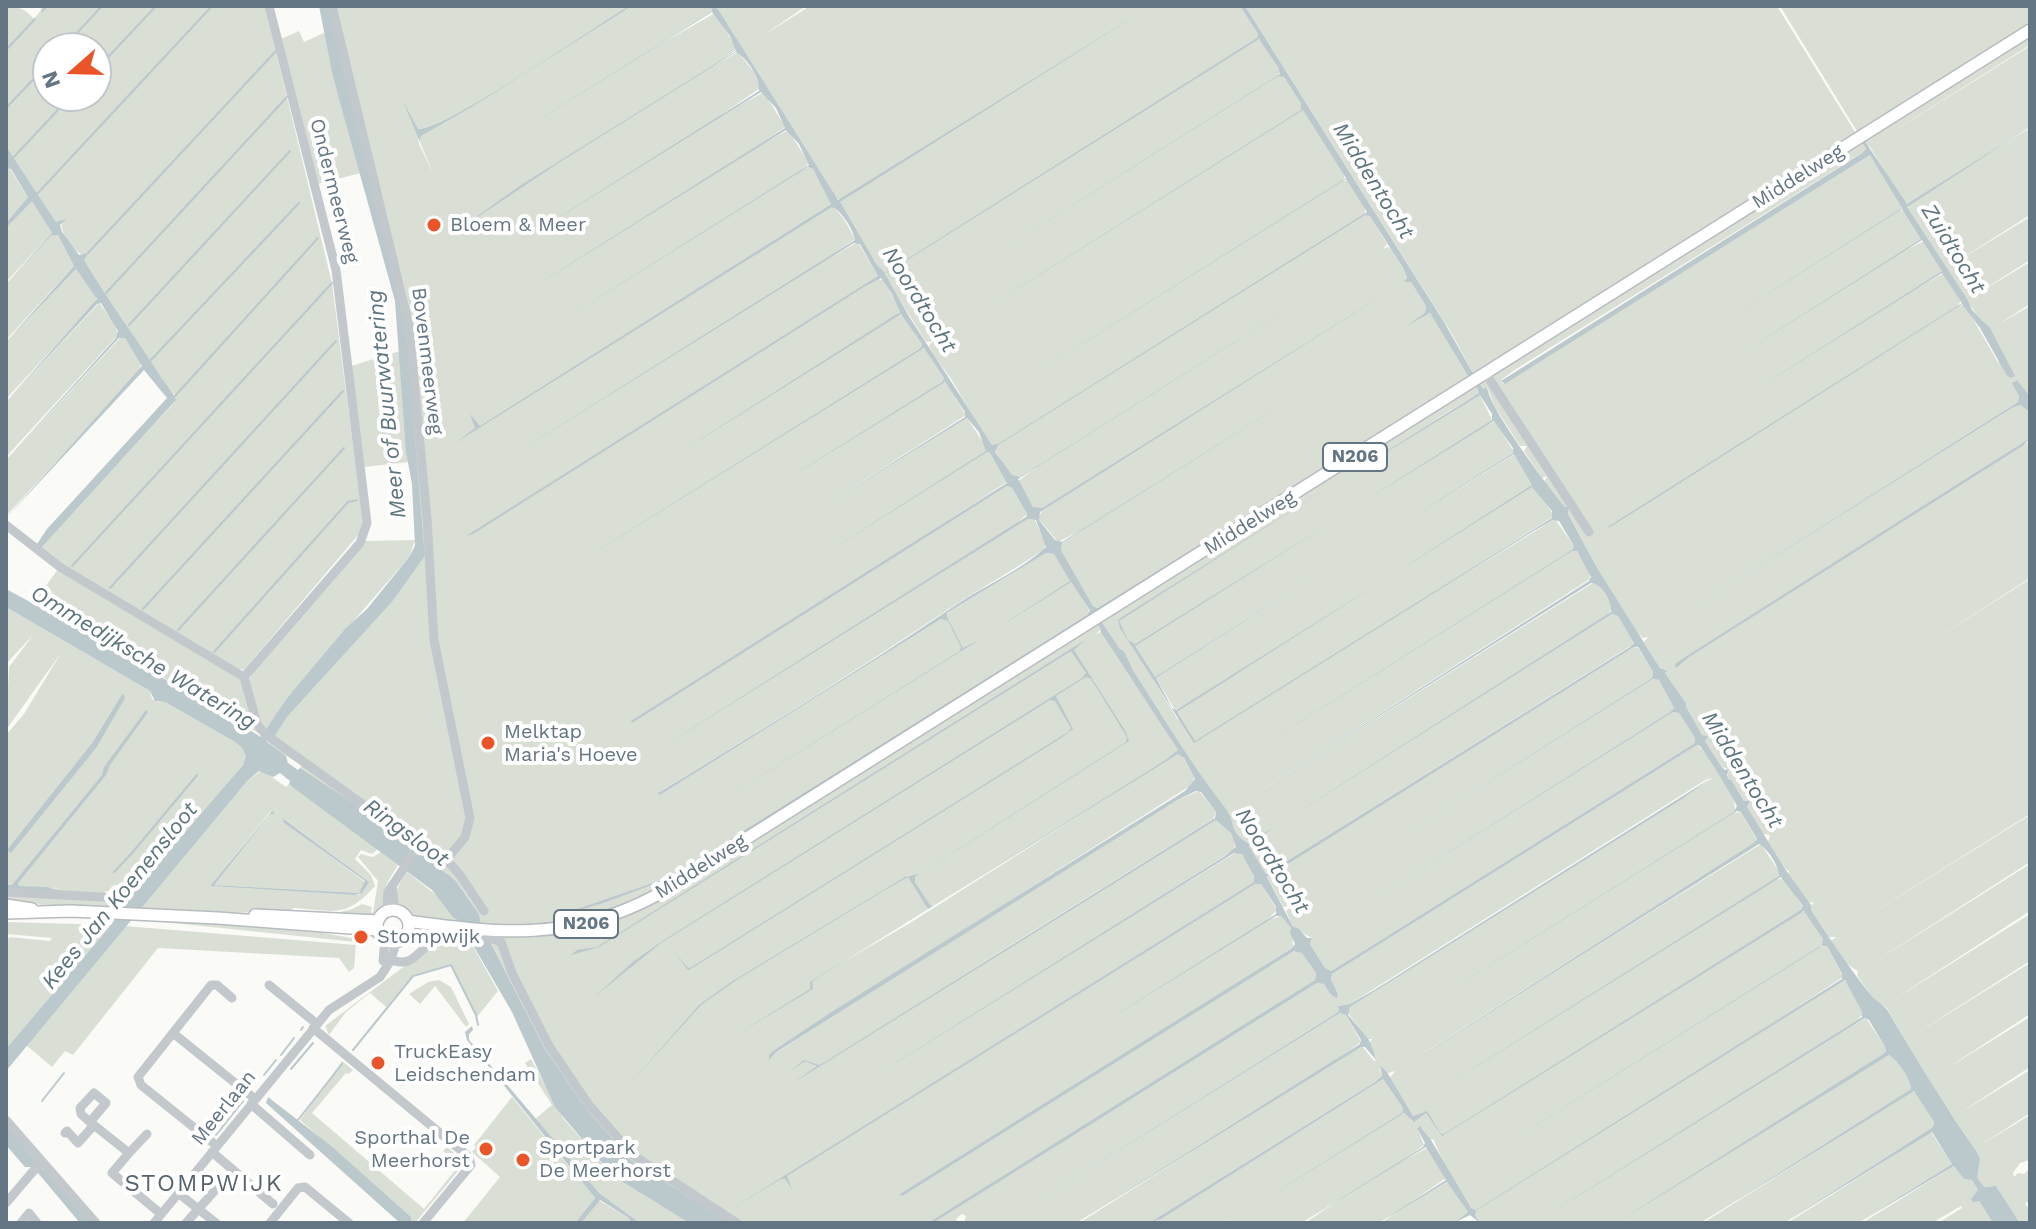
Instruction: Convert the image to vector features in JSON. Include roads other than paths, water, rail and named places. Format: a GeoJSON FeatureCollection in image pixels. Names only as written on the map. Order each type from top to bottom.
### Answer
{"type":"FeatureCollection","features":[{"type":"Feature","properties":{"kind":"main road","name":"Middelweg"},"geometry":{"type":"LineString","coordinates":[[407,927],[442,927],[487,934],[569,928],[613,916],[655,896],[2030,30]]}},
{"type":"Feature","properties":{"kind":"main road"},"geometry":{"type":"LineString","coordinates":[[6,905],[37,911]]}},
{"type":"Feature","properties":{"kind":"main road"},"geometry":{"type":"LineString","coordinates":[[6,913],[103,913],[407,927],[401,912],[386,926]]}},
{"type":"Feature","properties":{"kind":"street","name":"Ondermeerweg"},"geometry":{"type":"LineString","coordinates":[[244,677],[360,543],[367,523],[336,270],[269,6]]}},
{"type":"Feature","properties":{"kind":"street","name":"Bovenmeerweg"},"geometry":{"type":"LineString","coordinates":[[332,6],[409,326],[427,519],[434,640],[470,818],[465,837],[446,860]]}},
{"type":"Feature","properties":{"kind":"street"},"geometry":{"type":"LineString","coordinates":[[1486,374],[1589,532]]}},
{"type":"Feature","properties":{"kind":"street"},"geometry":{"type":"LineString","coordinates":[[6,525],[60,567],[244,677],[257,724],[267,735],[418,847],[446,860],[484,911]]}},
{"type":"Feature","properties":{"kind":"street","name":"Meerlaan"},"geometry":{"type":"LineString","coordinates":[[154,1223],[318,1023],[368,984],[387,959],[386,926],[392,885],[418,847]]}},
{"type":"Feature","properties":{"kind":"street"},"geometry":{"type":"LineString","coordinates":[[6,892],[120,898]]}},
{"type":"Feature","properties":{"kind":"street"},"geometry":{"type":"LineString","coordinates":[[387,959],[400,962],[411,960],[430,944],[465,933]]}},
{"type":"Feature","properties":{"kind":"street"},"geometry":{"type":"LineString","coordinates":[[487,934],[503,944],[512,973],[555,1056],[581,1096],[620,1142],[633,1155],[737,1223]]}},
{"type":"Feature","properties":{"kind":"street"},"geometry":{"type":"LineString","coordinates":[[232,998],[217,985],[211,985],[138,1080],[273,1204]]}},
{"type":"Feature","properties":{"kind":"street"},"geometry":{"type":"LineString","coordinates":[[269,985],[318,1023],[469,1157],[471,1165],[423,1223]]}},
{"type":"Feature","properties":{"kind":"street"},"geometry":{"type":"LineString","coordinates":[[173,1033],[310,1155]]}},
{"type":"Feature","properties":{"kind":"street"},"geometry":{"type":"LineString","coordinates":[[6,1120],[38,1166],[80,1202],[96,1223]]}},
{"type":"Feature","properties":{"kind":"street"},"geometry":{"type":"LineString","coordinates":[[65,1133],[67,1131],[78,1143],[92,1123],[129,1153]]}},
{"type":"Feature","properties":{"kind":"street"},"geometry":{"type":"LineString","coordinates":[[147,1134],[112,1173],[161,1214]]}},
{"type":"Feature","properties":{"kind":"street"},"geometry":{"type":"LineString","coordinates":[[6,1203],[38,1166]]}},
{"type":"Feature","properties":{"kind":"street"},"geometry":{"type":"LineString","coordinates":[[186,1223],[233,1170]]}},
{"type":"Feature","properties":{"kind":"street"},"geometry":{"type":"LineString","coordinates":[[270,1223],[298,1188],[305,1187],[349,1223]]}},
{"type":"Feature","properties":{"kind":"street"},"geometry":{"type":"LineString","coordinates":[[178,1193],[216,1223]]}},
{"type":"Feature","properties":{"kind":"street"},"geometry":{"type":"LineString","coordinates":[[21,1223],[29,1213],[37,1223]]}},
{"type":"Feature","properties":{"kind":"waterway"},"geometry":{"type":"LineString","coordinates":[[42,11],[47,6]]}},
{"type":"Feature","properties":{"kind":"waterway"},"geometry":{"type":"LineString","coordinates":[[78,32],[102,6]]}},
{"type":"Feature","properties":{"kind":"waterway"},"geometry":{"type":"LineString","coordinates":[[112,53],[156,6]]}},
{"type":"Feature","properties":{"kind":"waterway"},"geometry":{"type":"LineString","coordinates":[[37,194],[212,6]]}},
{"type":"Feature","properties":{"kind":"waterway"},"geometry":{"type":"LineString","coordinates":[[6,50],[35,19]]}},
{"type":"Feature","properties":{"kind":"waterway"},"geometry":{"type":"LineString","coordinates":[[88,253],[276,51]]}},
{"type":"Feature","properties":{"kind":"waterway"},"geometry":{"type":"LineString","coordinates":[[6,108],[32,81]]}},
{"type":"Feature","properties":{"kind":"waterway"},"geometry":{"type":"LineString","coordinates":[[106,293],[287,97]]}},
{"type":"Feature","properties":{"kind":"waterway"},"geometry":{"type":"LineString","coordinates":[[12,159],[56,112]]}},
{"type":"Feature","properties":{"kind":"waterway"},"geometry":{"type":"LineString","coordinates":[[129,325],[290,151]]}},
{"type":"Feature","properties":{"kind":"waterway"},"geometry":{"type":"LineString","coordinates":[[150,361],[299,203]]}},
{"type":"Feature","properties":{"kind":"waterway"},"geometry":{"type":"LineString","coordinates":[[175,396],[318,238]]}},
{"type":"Feature","properties":{"kind":"waterway"},"geometry":{"type":"LineString","coordinates":[[72,566],[332,283]]}},
{"type":"Feature","properties":{"kind":"waterway"},"geometry":{"type":"LineString","coordinates":[[110,588],[336,341]]}},
{"type":"Feature","properties":{"kind":"waterway"},"geometry":{"type":"LineString","coordinates":[[143,609],[343,391]]}},
{"type":"Feature","properties":{"kind":"waterway"},"geometry":{"type":"LineString","coordinates":[[178,630],[344,448]]}},
{"type":"Feature","properties":{"kind":"waterway"},"geometry":{"type":"LineString","coordinates":[[214,652],[348,502],[357,500]]}},
{"type":"Feature","properties":{"kind":"waterway","name":"Kees Jan Koenensloot"},"geometry":{"type":"LineString","coordinates":[[114,872],[197,775]]}},
{"type":"Feature","properties":{"kind":"waterway"},"geometry":{"type":"LineString","coordinates":[[353,1050],[413,976],[451,965],[478,1025]]}},
{"type":"Feature","properties":{"kind":"waterway"},"geometry":{"type":"LineString","coordinates":[[281,1055],[294,1038]]}},
{"type":"Feature","properties":{"kind":"waterway"},"geometry":{"type":"LineString","coordinates":[[291,1069],[313,1043]]}},
{"type":"Feature","properties":{"kind":"waterway"},"geometry":{"type":"LineString","coordinates":[[264,1075],[276,1060]]}},
{"type":"Feature","properties":{"kind":"waterway"},"geometry":{"type":"LineString","coordinates":[[298,1120],[342,1064]]}},
{"type":"Feature","properties":{"kind":"waterway"},"geometry":{"type":"LineString","coordinates":[[42,1101],[64,1073]]}},
{"type":"Feature","properties":{"kind":"waterway"},"geometry":{"type":"LineString","coordinates":[[216,1135],[243,1101]]}},
{"type":"Feature","properties":{"kind":"place","name":"Bloem & Meer"},"geometry":{"type":"Point","coordinates":[434,225]}},
{"type":"Feature","properties":{"kind":"place","name":"Melktap Maria's Hoeve"},"geometry":{"type":"Point","coordinates":[488,743]}},
{"type":"Feature","properties":{"kind":"place","name":"Stompwijk"},"geometry":{"type":"Point","coordinates":[361,937]}},
{"type":"Feature","properties":{"kind":"place","name":"TruckEasy Leidschendam"},"geometry":{"type":"Point","coordinates":[378,1063]}},
{"type":"Feature","properties":{"kind":"place","name":"Sporthal De Meerhorst"},"geometry":{"type":"Point","coordinates":[486,1149]}},
{"type":"Feature","properties":{"kind":"place","name":"Sportpark De Meerhorst"},"geometry":{"type":"Point","coordinates":[523,1160]}},
{"type":"Feature","properties":{"kind":"district","name":"STOMPWIJK"},"geometry":{"type":"Point","coordinates":[204,1184]}},
{"type":"Feature","properties":{"kind":"water label","name":"Middentocht"},"geometry":{"type":"Point","coordinates":[1373,181]}},
{"type":"Feature","properties":{"kind":"water label","name":"Zuidtocht"},"geometry":{"type":"Point","coordinates":[1953,249]}},
{"type":"Feature","properties":{"kind":"water label","name":"Noordtocht"},"geometry":{"type":"Point","coordinates":[919,300]}},
{"type":"Feature","properties":{"kind":"water label","name":"Meer of Buurwatering"},"geometry":{"type":"Point","coordinates":[387,404]}},
{"type":"Feature","properties":{"kind":"water label","name":"Ommedijksche Watering"},"geometry":{"type":"Point","coordinates":[143,658]}},
{"type":"Feature","properties":{"kind":"water label","name":"Middentocht"},"geometry":{"type":"Point","coordinates":[1742,770]}},
{"type":"Feature","properties":{"kind":"water label","name":"Ringsloot"},"geometry":{"type":"Point","coordinates":[406,833]}},
{"type":"Feature","properties":{"kind":"water label","name":"Noordtocht"},"geometry":{"type":"Point","coordinates":[1272,861]}}]}
